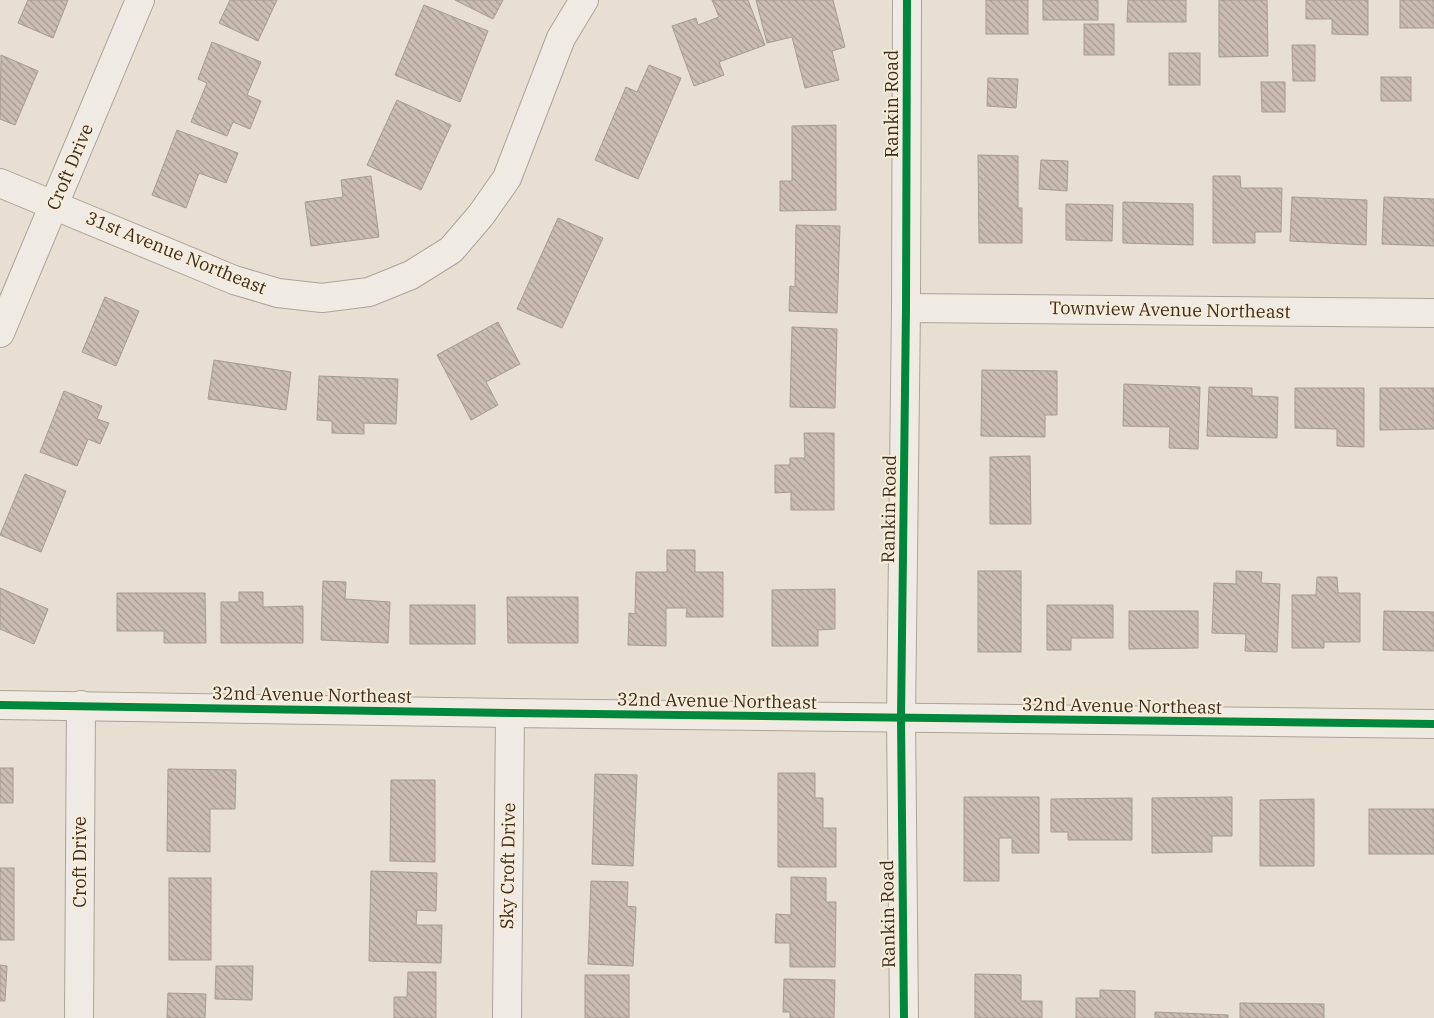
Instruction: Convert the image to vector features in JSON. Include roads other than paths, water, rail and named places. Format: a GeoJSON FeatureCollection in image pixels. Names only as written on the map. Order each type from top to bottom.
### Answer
{"type":"FeatureCollection","features":[{"type":"Feature","properties":{"kind":"street","name":"Croft Drive"},"geometry":{"type":"LineString","coordinates":[[0,333],[140,0]]}},
{"type":"Feature","properties":{"kind":"street","name":"31st Avenue Northeast"},"geometry":{"type":"LineString","coordinates":[[0,183],[234,280],[278,293],[322,298],[369,292],[411,275],[451,250],[482,215],[507,178],[561,38],[584,0]]}},
{"type":"Feature","properties":{"kind":"street","name":"Rankin Road"},"geometry":{"type":"LineString","coordinates":[[904,1018],[901,718],[906,308],[907,0]]}},
{"type":"Feature","properties":{"kind":"street","name":"Townview Avenue Northeast"},"geometry":{"type":"LineString","coordinates":[[906,308],[1434,313]]}},
{"type":"Feature","properties":{"kind":"street","name":"32nd Avenue Northeast"},"geometry":{"type":"LineString","coordinates":[[0,705],[1434,724]]}},
{"type":"Feature","properties":{"kind":"street","name":"Croft Drive"},"geometry":{"type":"LineString","coordinates":[[79,1018],[81,706]]}},
{"type":"Feature","properties":{"kind":"street","name":"Sky Croft Drive"},"geometry":{"type":"LineString","coordinates":[[507,1018],[510,713]]}}]}
